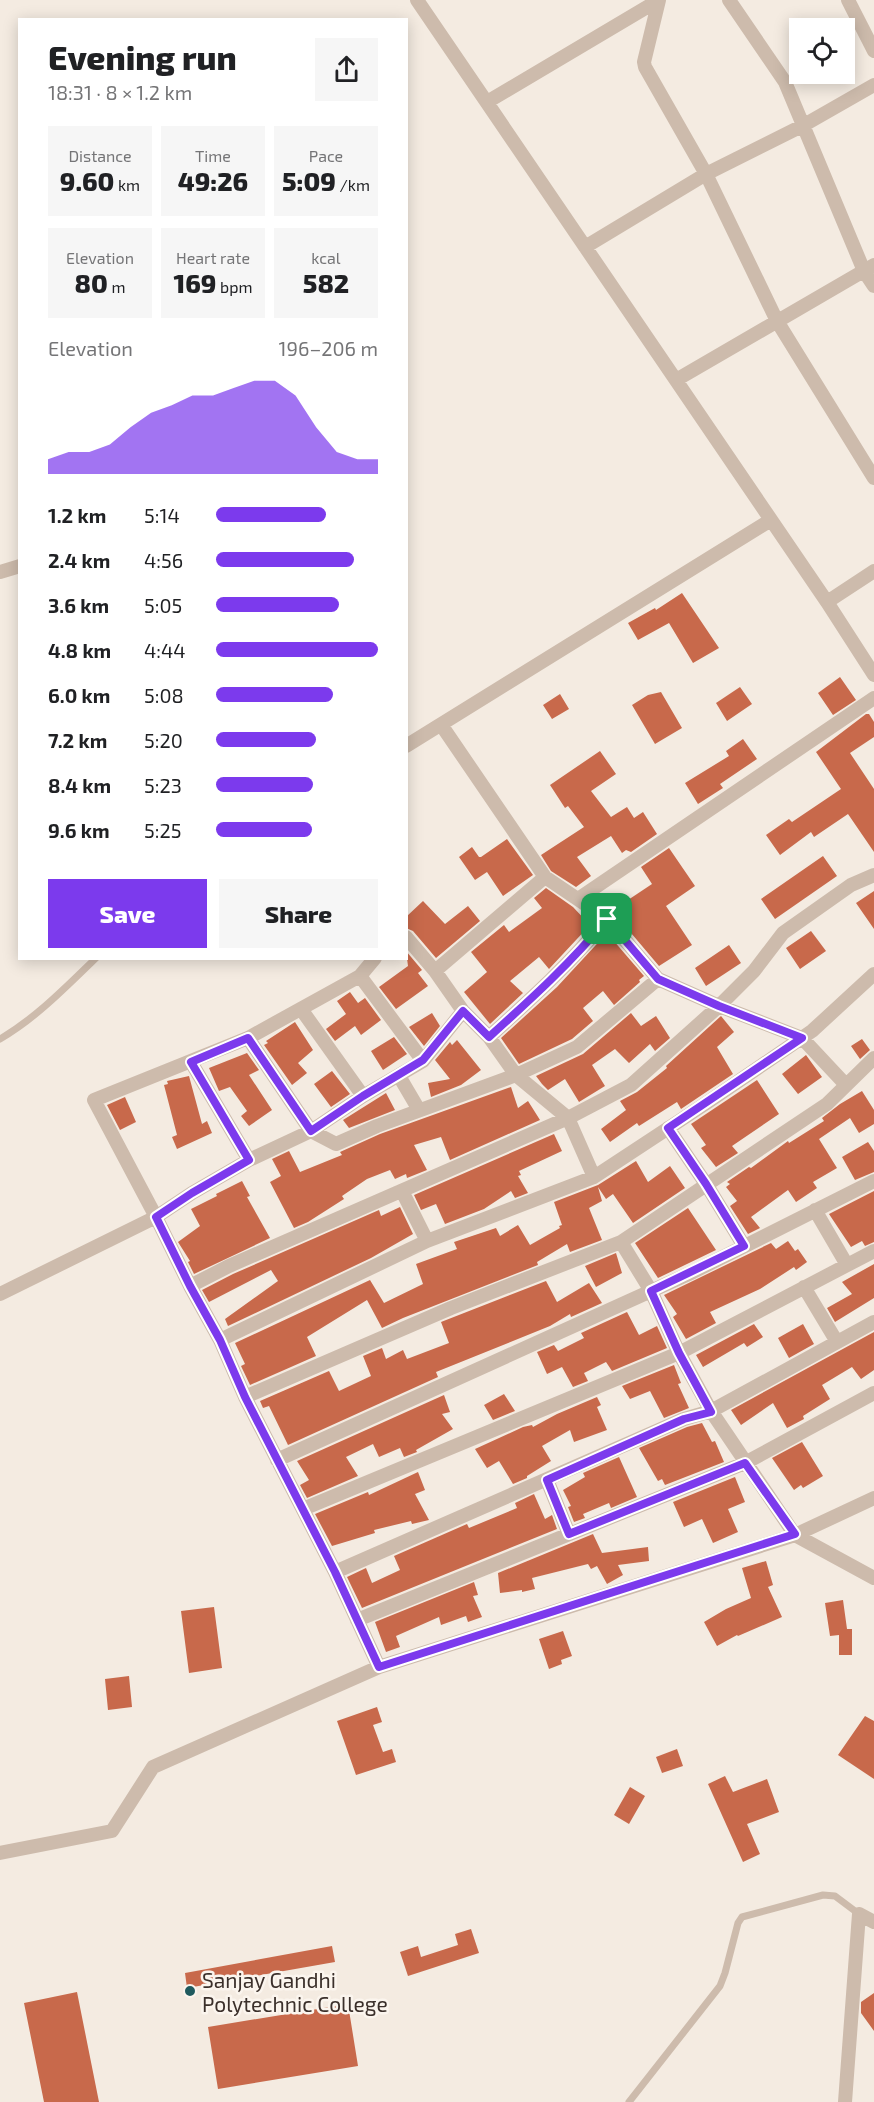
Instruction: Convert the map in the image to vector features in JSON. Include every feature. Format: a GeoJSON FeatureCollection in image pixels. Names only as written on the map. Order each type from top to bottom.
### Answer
{"type":"FeatureCollection","features":[{"type":"Feature","properties":{"kind":"street"},"geometry":{"type":"LineString","coordinates":[[417,0],[874,675]]}},
{"type":"Feature","properties":{"kind":"street"},"geometry":{"type":"LineString","coordinates":[[487,102],[659,0]]}},
{"type":"Feature","properties":{"kind":"street"},"geometry":{"type":"LineString","coordinates":[[659,0],[644,62],[645,68],[706,174],[777,321],[874,478]]}},
{"type":"Feature","properties":{"kind":"street"},"geometry":{"type":"LineString","coordinates":[[729,0],[785,82],[869,268],[874,286]]}},
{"type":"Feature","properties":{"kind":"street"},"geometry":{"type":"LineString","coordinates":[[848,0],[874,51]]}},
{"type":"Feature","properties":{"kind":"street"},"geometry":{"type":"LineString","coordinates":[[585,247],[706,174],[804,125],[874,85]]}},
{"type":"Feature","properties":{"kind":"street"},"geometry":{"type":"LineString","coordinates":[[676,380],[869,268]]}},
{"type":"Feature","properties":{"kind":"street"},"geometry":{"type":"LineString","coordinates":[[408,745],[442,726],[771,520]]}},
{"type":"Feature","properties":{"kind":"street"},"geometry":{"type":"LineString","coordinates":[[0,572],[18,567]]}},
{"type":"Feature","properties":{"kind":"street"},"geometry":{"type":"LineString","coordinates":[[826,602],[874,571]]}},
{"type":"Feature","properties":{"kind":"street"},"geometry":{"type":"LineString","coordinates":[[578,899],[874,698]]}},
{"type":"Feature","properties":{"kind":"street"},"geometry":{"type":"LineString","coordinates":[[442,726],[545,877],[607,919],[658,979],[719,1006],[802,1038],[846,1085]]}},
{"type":"Feature","properties":{"kind":"street"},"geometry":{"type":"LineString","coordinates":[[190,1286],[229,1266],[402,1191],[444,1170],[568,1118],[631,1085],[719,1006],[760,965],[774,942],[783,933],[851,885],[874,875]]}},
{"type":"Feature","properties":{"kind":"street"},"geometry":{"type":"LineString","coordinates":[[435,971],[545,877]]}},
{"type":"Feature","properties":{"kind":"street"},"geometry":{"type":"LineString","coordinates":[[489,1037],[538,992],[607,919]]}},
{"type":"Feature","properties":{"kind":"street"},"geometry":{"type":"LineString","coordinates":[[408,938],[435,971],[463,1011],[489,1037],[516,1075],[568,1118],[594,1177]]}},
{"type":"Feature","properties":{"kind":"street"},"geometry":{"type":"LineString","coordinates":[[373,960],[360,976],[248,1038],[94,1100],[220,1340],[245,1397],[335,1572],[379,1667]]}},
{"type":"Feature","properties":{"kind":"street"},"geometry":{"type":"LineString","coordinates":[[220,1340],[426,1241],[594,1177],[802,1038],[874,974]]}},
{"type":"Feature","properties":{"kind":"street"},"geometry":{"type":"LineString","coordinates":[[360,976],[423,1060]]}},
{"type":"Feature","properties":{"kind":"street"},"geometry":{"type":"LineString","coordinates":[[248,1038],[311,1131],[336,1144],[419,1110],[516,1075],[577,1047],[658,979]]}},
{"type":"Feature","properties":{"kind":"street"},"geometry":{"type":"LineString","coordinates":[[301,1009],[363,1096]]}},
{"type":"Feature","properties":{"kind":"street"},"geometry":{"type":"LineString","coordinates":[[0,1294],[156,1217],[249,1160],[311,1131],[423,1060],[463,1011]]}},
{"type":"Feature","properties":{"kind":"street"},"geometry":{"type":"LineString","coordinates":[[245,1397],[451,1308],[621,1242],[827,1104],[874,1058]]}},
{"type":"Feature","properties":{"kind":"street"},"geometry":{"type":"LineString","coordinates":[[191,1062],[249,1160]]}},
{"type":"Feature","properties":{"kind":"street"},"geometry":{"type":"LineString","coordinates":[[399,1076],[419,1110]]}},
{"type":"Feature","properties":{"kind":"street"},"geometry":{"type":"LineString","coordinates":[[668,1128],[744,1246]]}},
{"type":"Feature","properties":{"kind":"street"},"geometry":{"type":"LineString","coordinates":[[277,1460],[651,1291],[874,1181]]}},
{"type":"Feature","properties":{"kind":"street"},"geometry":{"type":"LineString","coordinates":[[402,1191],[426,1241]]}},
{"type":"Feature","properties":{"kind":"street"},"geometry":{"type":"LineString","coordinates":[[815,1210],[847,1265]]}},
{"type":"Feature","properties":{"kind":"street"},"geometry":{"type":"LineString","coordinates":[[621,1242],[651,1291],[679,1353],[711,1412],[795,1534],[874,1578]]}},
{"type":"Feature","properties":{"kind":"street"},"geometry":{"type":"LineString","coordinates":[[303,1509],[679,1353],[874,1251]]}},
{"type":"Feature","properties":{"kind":"street"},"geometry":{"type":"LineString","coordinates":[[804,1287],[837,1342]]}},
{"type":"Feature","properties":{"kind":"street"},"geometry":{"type":"LineString","coordinates":[[335,1572],[684,1419],[711,1412],[874,1322]]}},
{"type":"Feature","properties":{"kind":"street"},"geometry":{"type":"LineString","coordinates":[[357,1620],[745,1463],[874,1393]]}},
{"type":"Feature","properties":{"kind":"street"},"geometry":{"type":"LineString","coordinates":[[547,1480],[569,1534]]}},
{"type":"Feature","properties":{"kind":"street"},"geometry":{"type":"LineString","coordinates":[[0,1852],[112,1831],[153,1767],[379,1667],[795,1534],[874,1498]]}},
{"type":"Feature","properties":{"kind":"street"},"geometry":{"type":"LineString","coordinates":[[845,2102],[860,1914],[874,1922]]}},
{"type":"Feature","properties":{"kind":"lane"},"geometry":{"type":"LineString","coordinates":[[0,1039],[42,1008],[94,960]]}},
{"type":"Feature","properties":{"kind":"lane"},"geometry":{"type":"LineString","coordinates":[[629,2102],[720,1986],[736,1926],[742,1917],[823,1894],[835,1896],[860,1914]]}},
{"type":"Feature","properties":{"kind":"building"},"geometry":{"type":"Polygon","coordinates":[[[682,593],[719,648],[693,663],[669,623],[638,640],[628,623],[655,608],[656,610],[682,593]]]}},
{"type":"Feature","properties":{"kind":"building"},"geometry":{"type":"Polygon","coordinates":[[[840,677],[856,700],[833,715],[818,693],[840,677]]]}},
{"type":"Feature","properties":{"kind":"building"},"geometry":{"type":"Polygon","coordinates":[[[740,687],[752,704],[727,721],[716,703],[740,687]]]}},
{"type":"Feature","properties":{"kind":"building"},"geometry":{"type":"Polygon","coordinates":[[[661,692],[682,728],[655,744],[632,705],[648,695],[661,692]]]}},
{"type":"Feature","properties":{"kind":"building"},"geometry":{"type":"Polygon","coordinates":[[[560,694],[569,709],[552,719],[543,705],[560,694]]]}},
{"type":"Feature","properties":{"kind":"building"},"geometry":{"type":"Polygon","coordinates":[[[869,714],[874,722],[874,737],[850,753],[874,789],[874,852],[848,814],[814,837],[811,832],[780,855],[766,835],[789,819],[792,822],[841,789],[816,752],[869,714]]]}},
{"type":"Feature","properties":{"kind":"building"},"geometry":{"type":"Polygon","coordinates":[[[743,739],[757,759],[720,784],[723,788],[698,804],[685,783],[729,756],[726,751],[743,739]]]}},
{"type":"Feature","properties":{"kind":"building"},"geometry":{"type":"Polygon","coordinates":[[[600,751],[616,774],[591,791],[611,817],[627,807],[634,818],[643,812],[657,834],[631,852],[626,850],[622,853],[611,836],[577,857],[591,876],[576,887],[551,871],[541,855],[584,827],[568,806],[565,808],[550,785],[600,751]]]}},
{"type":"Feature","properties":{"kind":"building"},"geometry":{"type":"Polygon","coordinates":[[[507,839],[533,875],[503,896],[487,872],[475,880],[459,857],[472,847],[481,857],[507,839]]]}},
{"type":"Feature","properties":{"kind":"building"},"geometry":{"type":"Polygon","coordinates":[[[669,848],[695,886],[666,906],[692,945],[659,966],[613,910],[652,884],[641,867],[669,848]]]}},
{"type":"Feature","properties":{"kind":"building"},"geometry":{"type":"Polygon","coordinates":[[[823,856],[837,876],[775,919],[761,899],[823,856]]]}},
{"type":"Feature","properties":{"kind":"building"},"geometry":{"type":"Polygon","coordinates":[[[546,888],[573,907],[590,925],[549,969],[539,957],[510,981],[523,993],[490,1024],[464,992],[487,972],[471,952],[504,925],[509,932],[542,908],[534,898],[546,888]]]}},
{"type":"Feature","properties":{"kind":"building"},"geometry":{"type":"Polygon","coordinates":[[[874,891],[874,929],[856,903],[874,891]]]}},
{"type":"Feature","properties":{"kind":"building"},"geometry":{"type":"Polygon","coordinates":[[[423,901],[445,924],[468,906],[480,921],[436,958],[413,931],[408,929],[408,915],[423,901]]]}},
{"type":"Feature","properties":{"kind":"building"},"geometry":{"type":"Polygon","coordinates":[[[811,931],[826,951],[800,969],[786,948],[811,931]]]}},
{"type":"Feature","properties":{"kind":"building"},"geometry":{"type":"Polygon","coordinates":[[[607,933],[644,976],[639,980],[640,982],[614,1005],[603,991],[583,1008],[593,1021],[572,1039],[519,1064],[501,1038],[557,987],[607,933]]]}},
{"type":"Feature","properties":{"kind":"building"},"geometry":{"type":"Polygon","coordinates":[[[729,945],[741,963],[706,986],[695,968],[729,945]]]}},
{"type":"Feature","properties":{"kind":"building"},"geometry":{"type":"Polygon","coordinates":[[[408,953],[422,970],[418,973],[428,986],[396,1009],[379,987],[408,966],[408,953]]]}},
{"type":"Feature","properties":{"kind":"building"},"geometry":{"type":"Polygon","coordinates":[[[350,992],[358,1003],[365,998],[381,1020],[361,1035],[355,1026],[335,1041],[326,1029],[346,1014],[337,1001],[350,992]]]}},
{"type":"Feature","properties":{"kind":"building"},"geometry":{"type":"Polygon","coordinates":[[[432,1013],[440,1026],[424,1046],[409,1027],[432,1013]]]}},
{"type":"Feature","properties":{"kind":"building"},"geometry":{"type":"Polygon","coordinates":[[[631,1013],[641,1026],[656,1016],[670,1038],[655,1051],[650,1044],[629,1063],[615,1049],[592,1065],[605,1086],[579,1102],[565,1079],[548,1090],[536,1076],[583,1054],[631,1013]]]}},
{"type":"Feature","properties":{"kind":"building"},"geometry":{"type":"Polygon","coordinates":[[[721,1016],[734,1032],[717,1047],[733,1074],[681,1109],[677,1102],[639,1126],[637,1123],[610,1142],[601,1129],[626,1110],[620,1101],[637,1092],[667,1068],[666,1066],[721,1016]]]}},
{"type":"Feature","properties":{"kind":"building"},"geometry":{"type":"Polygon","coordinates":[[[295,1022],[313,1050],[298,1063],[307,1073],[292,1085],[264,1045],[268,1043],[266,1041],[295,1022]]]}},
{"type":"Feature","properties":{"kind":"building"},"geometry":{"type":"Polygon","coordinates":[[[394,1037],[407,1054],[383,1070],[371,1051],[394,1037]]]}},
{"type":"Feature","properties":{"kind":"building"},"geometry":{"type":"Polygon","coordinates":[[[862,1039],[870,1050],[860,1059],[851,1046],[862,1039]]]}},
{"type":"Feature","properties":{"kind":"building"},"geometry":{"type":"Polygon","coordinates":[[[457,1040],[481,1070],[461,1085],[431,1097],[428,1083],[450,1079],[435,1060],[450,1042],[452,1045],[457,1040]]]}},
{"type":"Feature","properties":{"kind":"building"},"geometry":{"type":"Polygon","coordinates":[[[247,1053],[259,1070],[249,1075],[272,1110],[249,1126],[241,1116],[247,1111],[230,1087],[219,1091],[209,1068],[247,1053]]]}},
{"type":"Feature","properties":{"kind":"building"},"geometry":{"type":"Polygon","coordinates":[[[806,1055],[822,1077],[798,1094],[782,1074],[806,1055]]]}},
{"type":"Feature","properties":{"kind":"building"},"geometry":{"type":"Polygon","coordinates":[[[332,1071],[350,1094],[331,1107],[314,1084],[332,1071]]]}},
{"type":"Feature","properties":{"kind":"building"},"geometry":{"type":"Polygon","coordinates":[[[189,1076],[202,1124],[207,1121],[212,1133],[177,1149],[172,1137],[177,1135],[164,1085],[168,1084],[167,1081],[189,1076]]]}},
{"type":"Feature","properties":{"kind":"building"},"geometry":{"type":"Polygon","coordinates":[[[757,1080],[779,1114],[732,1146],[738,1153],[716,1167],[701,1148],[706,1145],[691,1124],[757,1080]]]}},
{"type":"Feature","properties":{"kind":"building"},"geometry":{"type":"Polygon","coordinates":[[[511,1087],[518,1108],[528,1101],[540,1120],[450,1160],[441,1137],[414,1145],[427,1170],[407,1178],[406,1174],[395,1179],[390,1170],[367,1179],[342,1196],[344,1199],[308,1222],[294,1228],[270,1182],[281,1176],[272,1159],[289,1151],[300,1172],[342,1155],[340,1152],[380,1134],[511,1087]]]}},
{"type":"Feature","properties":{"kind":"building"},"geometry":{"type":"Polygon","coordinates":[[[862,1091],[874,1110],[874,1124],[859,1133],[850,1118],[819,1139],[837,1168],[813,1182],[817,1188],[796,1202],[788,1190],[751,1217],[760,1228],[748,1234],[730,1206],[737,1201],[726,1187],[730,1184],[727,1182],[788,1141],[789,1143],[824,1121],[822,1118],[862,1091]]]}},
{"type":"Feature","properties":{"kind":"building"},"geometry":{"type":"Polygon","coordinates":[[[386,1093],[395,1110],[349,1128],[343,1120],[386,1093]]]}},
{"type":"Feature","properties":{"kind":"building"},"geometry":{"type":"Polygon","coordinates":[[[125,1097],[136,1122],[120,1130],[107,1105],[125,1097]]]}},
{"type":"Feature","properties":{"kind":"building"},"geometry":{"type":"Polygon","coordinates":[[[554,1134],[562,1151],[519,1171],[521,1175],[518,1176],[528,1193],[515,1198],[511,1191],[484,1209],[445,1224],[436,1204],[421,1210],[414,1195],[554,1134]]]}},
{"type":"Feature","properties":{"kind":"building"},"geometry":{"type":"Polygon","coordinates":[[[868,1142],[874,1151],[874,1172],[855,1180],[842,1157],[868,1142]]]}},
{"type":"Feature","properties":{"kind":"building"},"geometry":{"type":"Polygon","coordinates":[[[636,1161],[648,1182],[670,1166],[685,1188],[633,1223],[613,1194],[606,1199],[598,1187],[602,1201],[589,1208],[602,1240],[570,1252],[567,1244],[537,1262],[538,1265],[382,1328],[367,1300],[307,1337],[316,1356],[250,1385],[241,1366],[245,1364],[235,1343],[370,1280],[384,1303],[423,1284],[416,1264],[457,1249],[454,1242],[496,1228],[500,1236],[518,1225],[530,1245],[562,1225],[554,1202],[598,1185],[636,1161]]]}},
{"type":"Feature","properties":{"kind":"building"},"geometry":{"type":"Polygon","coordinates":[[[242,1181],[250,1196],[247,1197],[270,1238],[194,1274],[188,1262],[190,1261],[178,1242],[200,1226],[191,1209],[242,1181]]]}},
{"type":"Feature","properties":{"kind":"building"},"geometry":{"type":"Polygon","coordinates":[[[874,1191],[874,1242],[865,1246],[862,1241],[851,1247],[829,1214],[874,1191]]]}},
{"type":"Feature","properties":{"kind":"building"},"geometry":{"type":"Polygon","coordinates":[[[400,1207],[413,1234],[371,1258],[228,1326],[225,1319],[278,1281],[271,1270],[209,1302],[202,1290],[233,1274],[379,1210],[381,1216],[400,1207]]]}},
{"type":"Feature","properties":{"kind":"building"},"geometry":{"type":"Polygon","coordinates":[[[688,1208],[716,1250],[658,1278],[635,1243],[688,1208]]]}},
{"type":"Feature","properties":{"kind":"building"},"geometry":{"type":"Polygon","coordinates":[[[788,1241],[795,1251],[798,1249],[807,1262],[796,1270],[794,1267],[760,1289],[710,1312],[716,1323],[686,1339],[673,1317],[677,1314],[664,1295],[771,1243],[776,1249],[788,1241]]]}},
{"type":"Feature","properties":{"kind":"building"},"geometry":{"type":"Polygon","coordinates":[[[616,1253],[622,1273],[596,1287],[585,1266],[616,1253]]]}},
{"type":"Feature","properties":{"kind":"building"},"geometry":{"type":"Polygon","coordinates":[[[874,1264],[874,1298],[835,1322],[827,1308],[852,1294],[842,1282],[874,1264]]]}},
{"type":"Feature","properties":{"kind":"building"},"geometry":{"type":"Polygon","coordinates":[[[546,1281],[557,1302],[589,1283],[602,1303],[571,1317],[570,1314],[550,1326],[436,1372],[438,1377],[288,1445],[269,1406],[263,1408],[260,1401],[329,1371],[339,1391],[371,1376],[363,1356],[382,1348],[386,1359],[403,1350],[407,1359],[449,1343],[441,1322],[546,1281]]]}},
{"type":"Feature","properties":{"kind":"building"},"geometry":{"type":"Polygon","coordinates":[[[627,1312],[639,1335],[657,1326],[667,1348],[612,1371],[606,1362],[584,1373],[588,1381],[573,1387],[562,1367],[547,1374],[537,1352],[554,1345],[558,1351],[584,1338],[581,1333],[627,1312]]]}},
{"type":"Feature","properties":{"kind":"building"},"geometry":{"type":"Polygon","coordinates":[[[754,1324],[763,1337],[747,1347],[744,1343],[703,1367],[696,1355],[754,1324]]]}},
{"type":"Feature","properties":{"kind":"building"},"geometry":{"type":"Polygon","coordinates":[[[803,1324],[814,1344],[789,1358],[778,1338],[803,1324]]]}},
{"type":"Feature","properties":{"kind":"building"},"geometry":{"type":"Polygon","coordinates":[[[874,1332],[874,1370],[861,1379],[852,1367],[822,1385],[830,1399],[803,1416],[804,1419],[787,1428],[773,1403],[741,1425],[731,1410],[874,1332]]]}},
{"type":"Feature","properties":{"kind":"building"},"geometry":{"type":"Polygon","coordinates":[[[674,1365],[681,1383],[678,1384],[689,1408],[664,1418],[650,1391],[630,1399],[622,1386],[674,1365]]]}},
{"type":"Feature","properties":{"kind":"building"},"geometry":{"type":"Polygon","coordinates":[[[504,1394],[515,1411],[493,1420],[484,1405],[504,1394]]]}},
{"type":"Feature","properties":{"kind":"building"},"geometry":{"type":"Polygon","coordinates":[[[444,1395],[450,1412],[442,1414],[453,1429],[416,1450],[417,1452],[404,1457],[400,1448],[379,1457],[373,1444],[346,1457],[358,1476],[307,1498],[300,1485],[309,1480],[297,1461],[444,1395]]]}},
{"type":"Feature","properties":{"kind":"building"},"geometry":{"type":"Polygon","coordinates":[[[597,1397],[601,1405],[597,1407],[607,1430],[574,1442],[570,1430],[542,1446],[551,1461],[527,1478],[513,1484],[499,1461],[487,1468],[475,1449],[523,1427],[532,1425],[533,1427],[597,1397]]]}},
{"type":"Feature","properties":{"kind":"building"},"geometry":{"type":"Polygon","coordinates":[[[702,1423],[712,1442],[715,1441],[724,1462],[665,1485],[662,1479],[658,1481],[639,1448],[687,1427],[702,1423]]]}},
{"type":"Feature","properties":{"kind":"building"},"geometry":{"type":"Polygon","coordinates":[[[802,1442],[823,1476],[803,1488],[801,1485],[794,1490],[772,1458],[802,1442]]]}},
{"type":"Feature","properties":{"kind":"building"},"geometry":{"type":"Polygon","coordinates":[[[619,1457],[637,1497],[611,1508],[609,1503],[583,1514],[585,1518],[574,1522],[568,1507],[571,1506],[563,1490],[585,1477],[583,1473],[619,1457]]]}},
{"type":"Feature","properties":{"kind":"building"},"geometry":{"type":"Polygon","coordinates":[[[418,1472],[425,1490],[415,1494],[429,1520],[412,1524],[411,1521],[374,1530],[375,1533],[332,1546],[315,1514],[368,1492],[369,1495],[418,1472]]]}},
{"type":"Feature","properties":{"kind":"building"},"geometry":{"type":"Polygon","coordinates":[[[735,1477],[745,1502],[728,1509],[738,1532],[713,1543],[702,1519],[684,1527],[673,1502],[735,1477]]]}},
{"type":"Feature","properties":{"kind":"building"},"geometry":{"type":"Polygon","coordinates":[[[534,1494],[545,1519],[552,1515],[557,1529],[362,1608],[347,1577],[366,1568],[372,1583],[400,1570],[394,1556],[467,1524],[469,1528],[517,1508],[515,1503],[534,1494]]]}},
{"type":"Feature","properties":{"kind":"building"},"geometry":{"type":"Polygon","coordinates":[[[593,1534],[602,1553],[648,1547],[649,1561],[618,1565],[623,1575],[607,1584],[597,1566],[591,1569],[588,1564],[532,1578],[535,1589],[500,1593],[498,1573],[593,1534]]]}},
{"type":"Feature","properties":{"kind":"building"},"geometry":{"type":"Polygon","coordinates":[[[766,1561],[773,1585],[768,1587],[782,1617],[737,1635],[717,1646],[704,1622],[751,1598],[742,1568],[766,1561]]]}},
{"type":"Feature","properties":{"kind":"building"},"geometry":{"type":"Polygon","coordinates":[[[474,1582],[478,1595],[473,1596],[482,1617],[468,1622],[466,1616],[441,1625],[439,1617],[396,1636],[400,1647],[386,1652],[375,1622],[474,1582]]]}},
{"type":"Feature","properties":{"kind":"building"},"geometry":{"type":"Polygon","coordinates":[[[843,1600],[847,1629],[852,1629],[852,1655],[839,1655],[839,1635],[830,1636],[825,1603],[843,1600]]]}},
{"type":"Feature","properties":{"kind":"building"},"geometry":{"type":"Polygon","coordinates":[[[214,1607],[222,1668],[189,1673],[181,1611],[214,1607]]]}},
{"type":"Feature","properties":{"kind":"building"},"geometry":{"type":"Polygon","coordinates":[[[563,1631],[572,1656],[561,1660],[562,1664],[549,1669],[539,1639],[563,1631]]]}},
{"type":"Feature","properties":{"kind":"building"},"geometry":{"type":"Polygon","coordinates":[[[129,1676],[132,1707],[108,1710],[105,1679],[129,1676]]]}},
{"type":"Feature","properties":{"kind":"building"},"geometry":{"type":"Polygon","coordinates":[[[377,1707],[382,1722],[373,1725],[383,1752],[392,1749],[396,1762],[356,1775],[337,1721],[377,1707]]]}},
{"type":"Feature","properties":{"kind":"building"},"geometry":{"type":"Polygon","coordinates":[[[865,1716],[874,1721],[874,1779],[838,1755],[865,1716]]]}},
{"type":"Feature","properties":{"kind":"building"},"geometry":{"type":"Polygon","coordinates":[[[677,1749],[683,1766],[662,1773],[656,1757],[677,1749]]]}},
{"type":"Feature","properties":{"kind":"building"},"geometry":{"type":"Polygon","coordinates":[[[725,1776],[733,1792],[767,1779],[779,1812],[747,1824],[760,1854],[743,1862],[708,1784],[725,1776]]]}},
{"type":"Feature","properties":{"kind":"building"},"geometry":{"type":"Polygon","coordinates":[[[630,1787],[645,1796],[629,1824],[614,1815],[630,1787]]]}},
{"type":"Feature","properties":{"kind":"building"},"geometry":{"type":"Polygon","coordinates":[[[471,1929],[479,1953],[408,1976],[400,1952],[418,1946],[421,1957],[458,1945],[455,1934],[471,1929]]]}},
{"type":"Feature","properties":{"kind":"building"},"geometry":{"type":"Polygon","coordinates":[[[332,1946],[335,1962],[187,1988],[185,1973],[332,1946]]]}},
{"type":"Feature","properties":{"kind":"building"},"geometry":{"type":"Polygon","coordinates":[[[77,1992],[99,2102],[44,2102],[24,2003],[77,1992]]]}},
{"type":"Feature","properties":{"kind":"building"},"geometry":{"type":"Polygon","coordinates":[[[874,1993],[874,2031],[861,2013],[861,2002],[874,1993]]]}},
{"type":"Feature","properties":{"kind":"building"},"geometry":{"type":"Polygon","coordinates":[[[348,2004],[358,2066],[218,2089],[208,2027],[348,2004]]]}},
{"type":"Feature","properties":{"kind":"place","name":"Sanjay Gandhi Polytechnic College"},"geometry":{"type":"Point","coordinates":[190,1991]}},
{"type":"Feature","properties":{"kind":"route"},"geometry":{"type":"LineString","coordinates":[[607,919],[658,979],[719,1006],[802,1038],[668,1128],[744,1246],[651,1291],[679,1353],[711,1412],[684,1419],[547,1480],[569,1534],[745,1463],[795,1534],[379,1667],[335,1572],[156,1217],[249,1160],[191,1062],[248,1038],[311,1131],[423,1060],[463,1011],[489,1037],[538,992],[607,919]]}}]}
